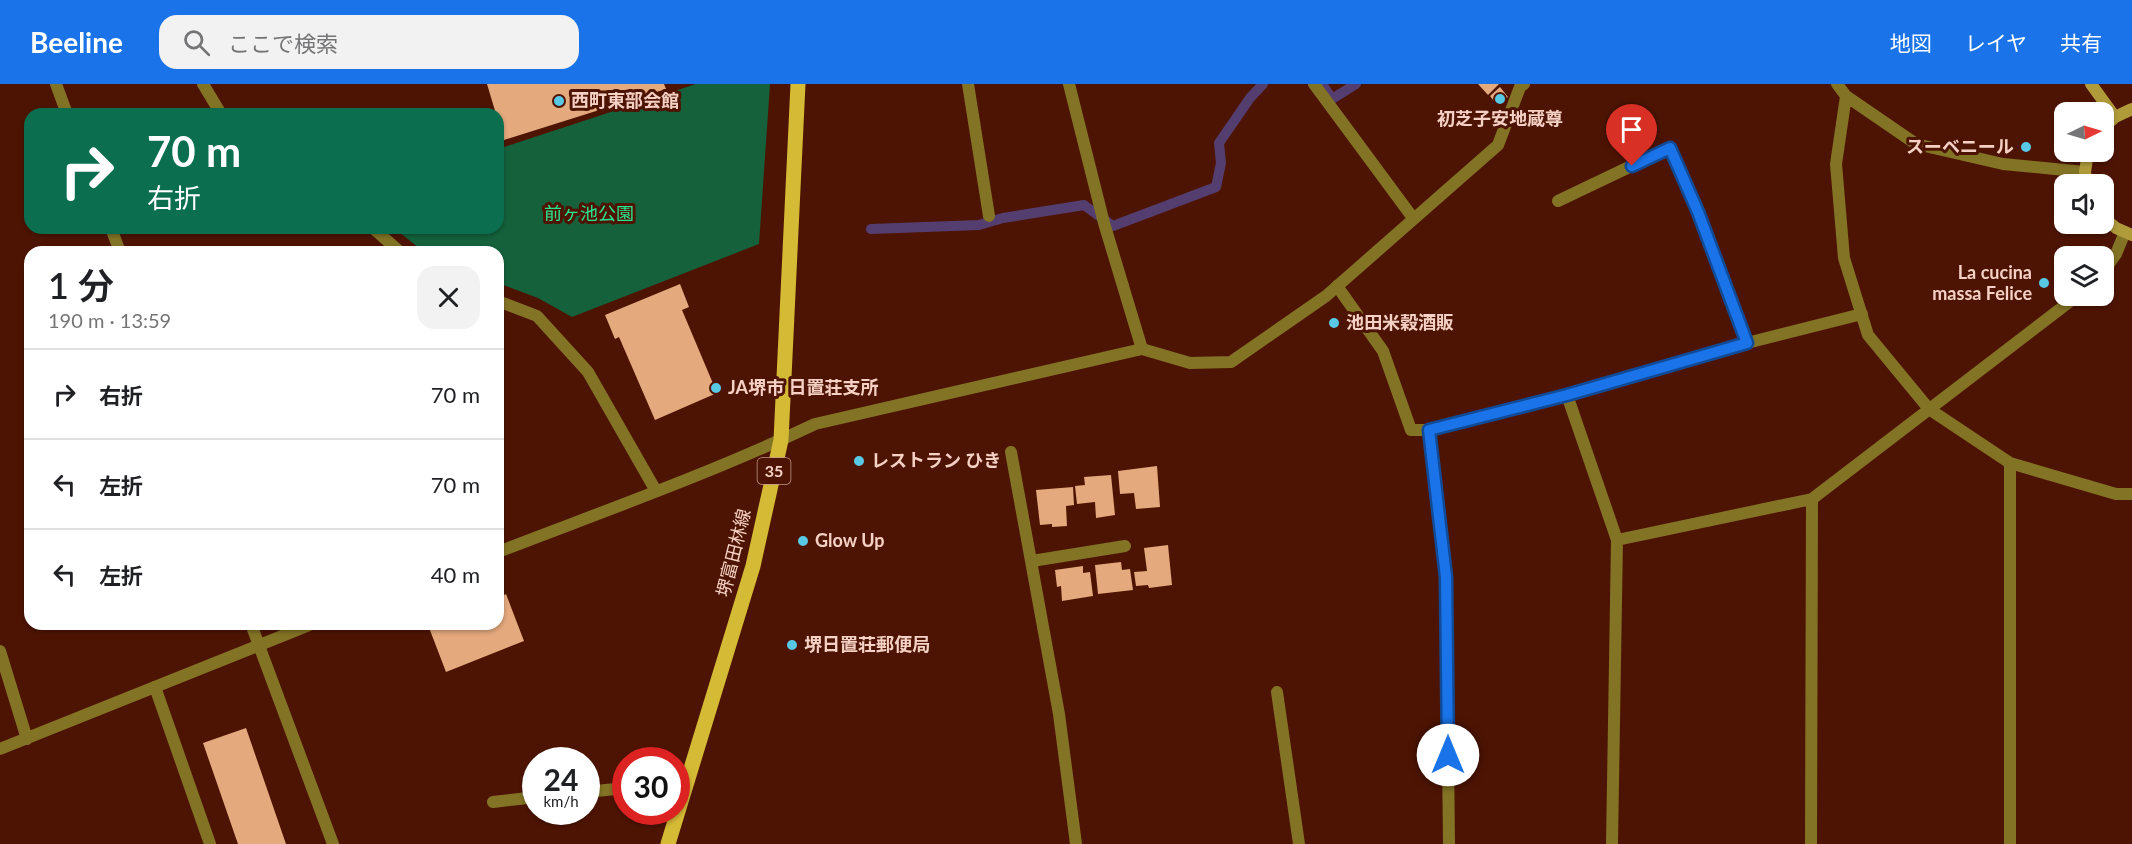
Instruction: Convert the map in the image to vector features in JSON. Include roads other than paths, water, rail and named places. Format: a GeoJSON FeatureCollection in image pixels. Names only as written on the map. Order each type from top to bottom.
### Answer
{"type":"FeatureCollection","features":[{"type":"Feature","properties":{"kind":"main road","name":"堺富田林線"},"geometry":{"type":"LineString","coordinates":[[690,758],[753,566],[781,441],[798,84]]}},
{"type":"Feature","properties":{"kind":"main road"},"geometry":{"type":"LineString","coordinates":[[2091,84],[2115,117],[2132,109]]}},
{"type":"Feature","properties":{"kind":"main road"},"geometry":{"type":"LineString","coordinates":[[2114,226],[2129,234]]}},
{"type":"Feature","properties":{"kind":"main road","name":"堺富田林線"},"geometry":{"type":"LineString","coordinates":[[668,844],[672,825]]}},
{"type":"Feature","properties":{"kind":"street"},"geometry":{"type":"LineString","coordinates":[[56,84],[65,108]]}},
{"type":"Feature","properties":{"kind":"street"},"geometry":{"type":"LineString","coordinates":[[203,84],[217,108]]}},
{"type":"Feature","properties":{"kind":"street"},"geometry":{"type":"LineString","coordinates":[[968,84],[989,216]]}},
{"type":"Feature","properties":{"kind":"street"},"geometry":{"type":"LineString","coordinates":[[1069,84],[1102,218],[1142,349]]}},
{"type":"Feature","properties":{"kind":"street"},"geometry":{"type":"LineString","coordinates":[[1314,84],[1413,218]]}},
{"type":"Feature","properties":{"kind":"street"},"geometry":{"type":"LineString","coordinates":[[504,550],[781,441],[815,424],[1142,349],[1190,363],[1231,362],[1326,296],[1498,145],[1520,87],[1524,84]]}},
{"type":"Feature","properties":{"kind":"street"},"geometry":{"type":"LineString","coordinates":[[1837,84],[1846,96],[1916,144],[2003,164],[2062,174]]}},
{"type":"Feature","properties":{"kind":"street"},"geometry":{"type":"LineString","coordinates":[[1846,96],[1836,164],[1844,258],[1868,334],[1929,409],[2010,463],[2116,494],[2132,494]]}},
{"type":"Feature","properties":{"kind":"street"},"geometry":{"type":"LineString","coordinates":[[1558,201],[1670,148],[1698,212],[1747,343]]}},
{"type":"Feature","properties":{"kind":"street"},"geometry":{"type":"LineString","coordinates":[[380,234],[393,246]]}},
{"type":"Feature","properties":{"kind":"street"},"geometry":{"type":"LineString","coordinates":[[2114,257],[2129,234]]}},
{"type":"Feature","properties":{"kind":"street"},"geometry":{"type":"LineString","coordinates":[[1337,286],[1383,351],[1411,430],[1429,430],[1567,395],[1747,343],[1862,314]]}},
{"type":"Feature","properties":{"kind":"street"},"geometry":{"type":"LineString","coordinates":[[504,303],[537,316],[588,372],[656,491]]}},
{"type":"Feature","properties":{"kind":"street"},"geometry":{"type":"LineString","coordinates":[[1617,540],[1812,499],[2065,306]]}},
{"type":"Feature","properties":{"kind":"street"},"geometry":{"type":"LineString","coordinates":[[1567,395],[1617,540],[1612,844]]}},
{"type":"Feature","properties":{"kind":"street"},"geometry":{"type":"LineString","coordinates":[[1429,430],[1446,577],[1449,844]]}},
{"type":"Feature","properties":{"kind":"street"},"geometry":{"type":"LineString","coordinates":[[1011,452],[1059,714],[1076,844]]}},
{"type":"Feature","properties":{"kind":"street"},"geometry":{"type":"LineString","coordinates":[[2010,463],[2010,844]]}},
{"type":"Feature","properties":{"kind":"street"},"geometry":{"type":"LineString","coordinates":[[1811,844],[1812,499]]}},
{"type":"Feature","properties":{"kind":"street"},"geometry":{"type":"LineString","coordinates":[[1032,561],[1125,546]]}},
{"type":"Feature","properties":{"kind":"street"},"geometry":{"type":"LineString","coordinates":[[253,630],[333,844]]}},
{"type":"Feature","properties":{"kind":"street"},"geometry":{"type":"LineString","coordinates":[[0,749],[297,630]]}},
{"type":"Feature","properties":{"kind":"street"},"geometry":{"type":"LineString","coordinates":[[0,651],[27,739]]}},
{"type":"Feature","properties":{"kind":"street"},"geometry":{"type":"LineString","coordinates":[[155,687],[210,844]]}},
{"type":"Feature","properties":{"kind":"street"},"geometry":{"type":"LineString","coordinates":[[1277,692],[1299,844]]}},
{"type":"Feature","properties":{"kind":"street"},"geometry":{"type":"LineString","coordinates":[[493,802],[522,799]]}},
{"type":"Feature","properties":{"kind":"waterway"},"geometry":{"type":"LineString","coordinates":[[871,229],[979,225],[1003,218],[1084,205],[1113,226],[1216,187],[1221,163],[1219,143],[1250,98],[1263,84]]}},
{"type":"Feature","properties":{"kind":"waterway"},"geometry":{"type":"LineString","coordinates":[[1322,84],[1332,99],[1356,84]]}},
{"type":"Feature","properties":{"kind":"place","name":"初芝子安地蔵尊"},"geometry":{"type":"Point","coordinates":[1500,99]}},
{"type":"Feature","properties":{"kind":"place","name":"西町東部会館"},"geometry":{"type":"Point","coordinates":[559,101]}},
{"type":"Feature","properties":{"kind":"place","name":"スーベニール"},"geometry":{"type":"Point","coordinates":[2026,147]}},
{"type":"Feature","properties":{"kind":"place","name":"La cucina massa Felice"},"geometry":{"type":"Point","coordinates":[2044,283]}},
{"type":"Feature","properties":{"kind":"place","name":"池田米穀酒販"},"geometry":{"type":"Point","coordinates":[1334,323]}},
{"type":"Feature","properties":{"kind":"place","name":"JA堺市 日置荘支所"},"geometry":{"type":"Point","coordinates":[716,388]}},
{"type":"Feature","properties":{"kind":"place","name":"レストラン ひき"},"geometry":{"type":"Point","coordinates":[859,461]}},
{"type":"Feature","properties":{"kind":"place","name":"Glow Up"},"geometry":{"type":"Point","coordinates":[803,541]}},
{"type":"Feature","properties":{"kind":"place","name":"堺日置荘郵便局"},"geometry":{"type":"Point","coordinates":[792,645]}},
{"type":"Feature","properties":{"kind":"park label","name":"前ヶ池公園"},"geometry":{"type":"Point","coordinates":[589,214]}}]}
